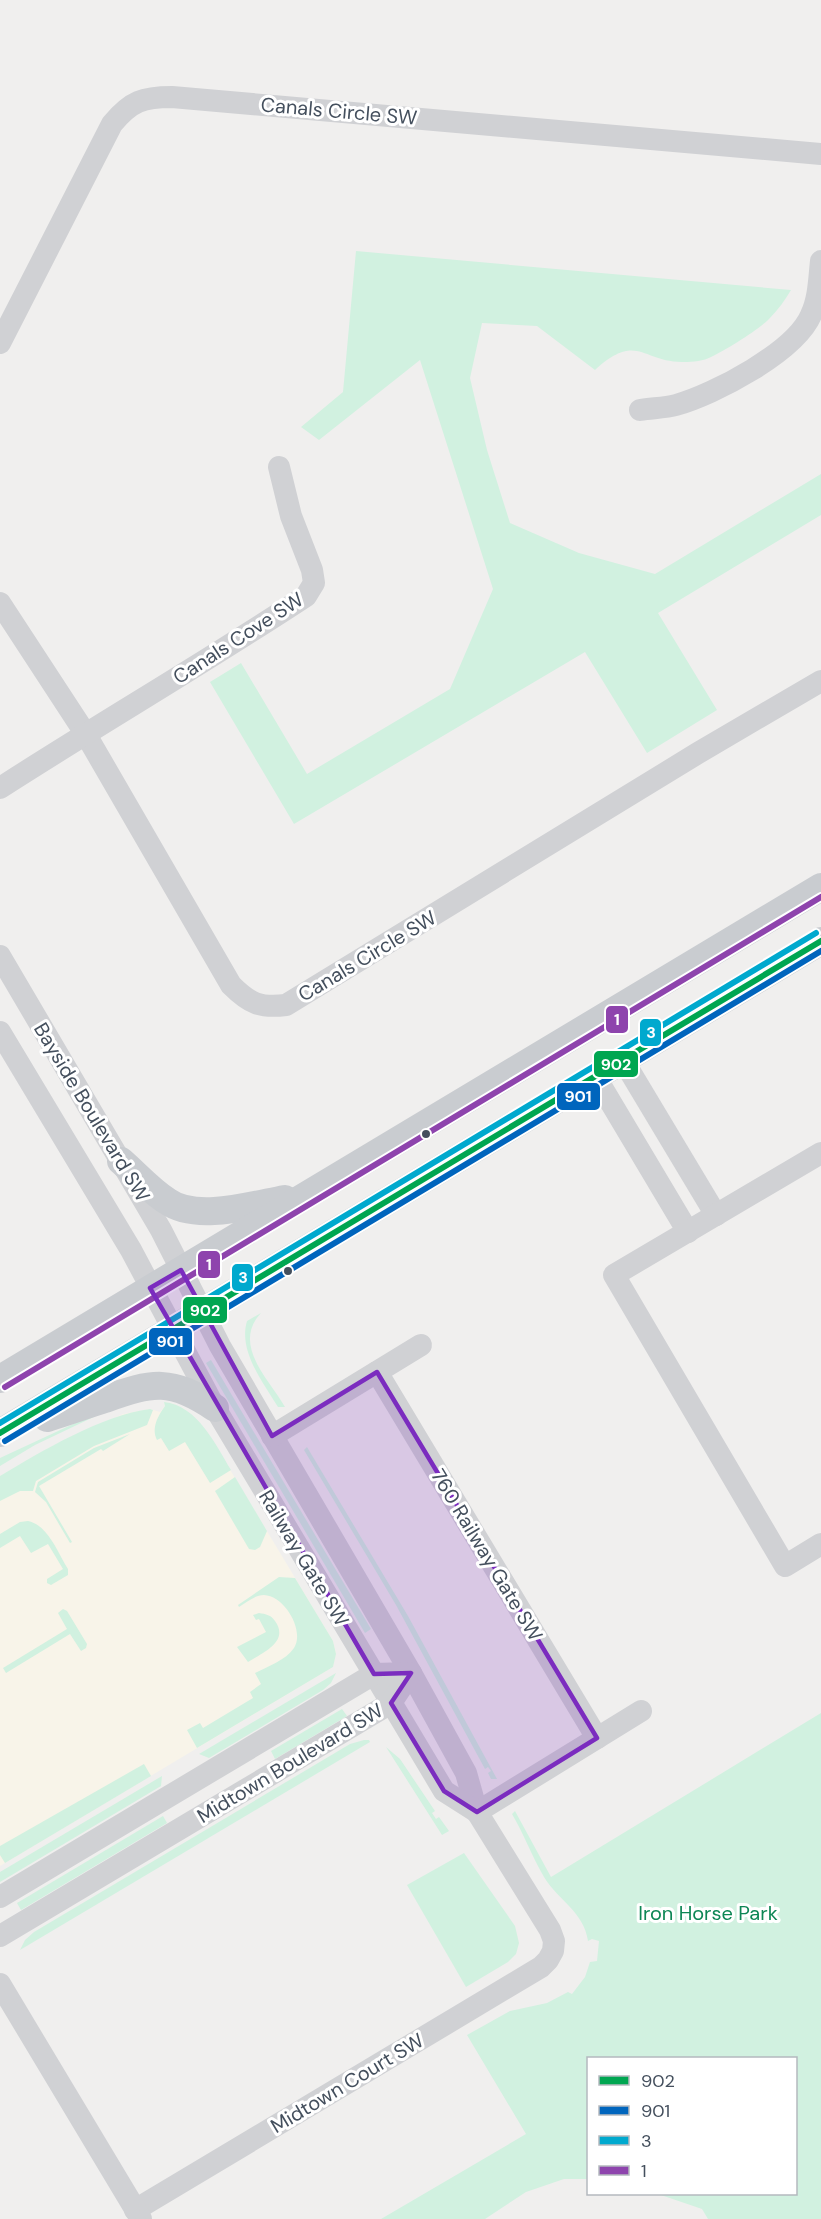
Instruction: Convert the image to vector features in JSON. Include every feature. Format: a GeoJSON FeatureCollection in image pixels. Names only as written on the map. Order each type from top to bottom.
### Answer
{"type":"FeatureCollection","features":[{"type":"Feature","properties":{"kind":"main road"},"geometry":{"type":"LineString","coordinates":[[0,1379],[821,887]]}},
{"type":"Feature","properties":{"kind":"main road"},"geometry":{"type":"LineString","coordinates":[[0,1434],[821,940]]}},
{"type":"Feature","properties":{"kind":"main road"},"geometry":{"type":"LineString","coordinates":[[121,1161],[168,1203],[199,1212],[220,1211],[302,1197]]}},
{"type":"Feature","properties":{"kind":"main road"},"geometry":{"type":"LineString","coordinates":[[0,1434],[142,1386],[160,1385],[181,1389],[215,1408]]}},
{"type":"Feature","properties":{"kind":"street","name":"Canals Circle SW"},"geometry":{"type":"LineString","coordinates":[[0,343],[112,124],[132,103],[142,99],[184,98],[821,154]]}},
{"type":"Feature","properties":{"kind":"street"},"geometry":{"type":"LineString","coordinates":[[640,410],[674,406],[702,396],[746,373],[781,349],[798,333],[811,316],[818,295],[821,261]]}},
{"type":"Feature","properties":{"kind":"street","name":"Canals Cove SW"},"geometry":{"type":"LineString","coordinates":[[0,788],[306,596],[314,583],[312,570],[291,516],[279,467]]}},
{"type":"Feature","properties":{"kind":"street","name":"Canals Circle SW"},"geometry":{"type":"LineString","coordinates":[[0,603],[85,733],[231,985],[255,1004],[270,1007],[286,1005],[698,753],[821,681]]}},
{"type":"Feature","properties":{"kind":"street","name":"Bayside Boulevard SW"},"geometry":{"type":"LineString","coordinates":[[0,956],[161,1230],[182,1270]]}},
{"type":"Feature","properties":{"kind":"street","name":"Bayside Boulevard SW"},"geometry":{"type":"LineString","coordinates":[[0,1032],[131,1250],[150,1288]]}},
{"type":"Feature","properties":{"kind":"street"},"geometry":{"type":"LineString","coordinates":[[623,1060],[716,1215]]}},
{"type":"Feature","properties":{"kind":"street"},"geometry":{"type":"LineString","coordinates":[[595,1076],[688,1232]]}},
{"type":"Feature","properties":{"kind":"street"},"geometry":{"type":"LineString","coordinates":[[821,1153],[614,1275],[785,1566],[821,1544]]}},
{"type":"Feature","properties":{"kind":"street","name":"Railway Gate SW"},"geometry":{"type":"LineString","coordinates":[[182,1270],[220,1346],[411,1673],[466,1773],[477,1812],[550,1930],[554,1941],[553,1951]]}},
{"type":"Feature","properties":{"kind":"street","name":"Railway Gate SW"},"geometry":{"type":"LineString","coordinates":[[150,1288],[215,1408],[444,1791],[477,1812]]}},
{"type":"Feature","properties":{"kind":"street"},"geometry":{"type":"LineString","coordinates":[[272,1436],[421,1345]]}},
{"type":"Feature","properties":{"kind":"street","name":"760 Railway Gate SW"},"geometry":{"type":"LineString","coordinates":[[377,1372],[597,1738]]}},
{"type":"Feature","properties":{"kind":"street","name":"Midtown Boulevard SW"},"geometry":{"type":"LineString","coordinates":[[0,1898],[374,1674],[411,1673]]}},
{"type":"Feature","properties":{"kind":"street","name":"Midtown Boulevard SW"},"geometry":{"type":"LineString","coordinates":[[0,1936],[391,1703],[411,1673]]}},
{"type":"Feature","properties":{"kind":"street"},"geometry":{"type":"LineString","coordinates":[[477,1812],[641,1711]]}},
{"type":"Feature","properties":{"kind":"street","name":"Midtown Court SW"},"geometry":{"type":"LineString","coordinates":[[138,2214],[541,1967],[553,1951]]}},
{"type":"Feature","properties":{"kind":"street"},"geometry":{"type":"LineString","coordinates":[[0,1984],[138,2214]]}},
{"type":"Feature","properties":{"kind":"highlighted area"},"geometry":{"type":"Polygon","coordinates":[[[181,1270],[272,1436],[377,1372],[597,1738],[477,1812],[444,1791],[391,1703],[411,1673],[374,1674],[150,1288],[181,1270]]]}},
{"type":"Feature","properties":{"kind":"shaded area"},"geometry":{"type":"Polygon","coordinates":[[[164,1402],[184,1409],[211,1438],[333,1641],[336,1653],[333,1667],[0,1866],[0,1476],[47,1449],[123,1414],[150,1409],[160,1412],[165,1406],[164,1402]]]}},
{"type":"Feature","properties":{"kind":"green space"},"geometry":{"type":"Polygon","coordinates":[[[356,251],[791,290],[769,319],[757,329],[717,354],[695,361],[670,361],[631,351],[621,352],[609,358],[595,370],[537,326],[482,323],[470,378],[487,450],[510,523],[579,553],[655,574],[821,474],[821,515],[658,613],[717,710],[647,753],[585,652],[294,824],[210,682],[241,663],[307,774],[450,689],[493,589],[420,360],[319,440],[301,427],[343,392],[356,251]]]}},
{"type":"Feature","properties":{"kind":"green space"},"geometry":{"type":"Polygon","coordinates":[[[261,1313],[253,1325],[250,1337],[251,1350],[263,1374],[285,1407],[278,1407],[254,1366],[246,1344],[247,1321],[261,1313]]]}},
{"type":"Feature","properties":{"kind":"green space"},"geometry":{"type":"Polygon","coordinates":[[[211,1360],[371,1629],[365,1633],[206,1363],[211,1360]]]}},
{"type":"Feature","properties":{"kind":"green space"},"geometry":{"type":"Polygon","coordinates":[[[164,1402],[186,1410],[196,1418],[212,1438],[231,1470],[210,1483],[185,1442],[169,1451],[161,1438],[157,1440],[155,1427],[165,1406],[164,1402]]]}},
{"type":"Feature","properties":{"kind":"green space"},"geometry":{"type":"Polygon","coordinates":[[[153,1410],[147,1425],[94,1446],[36,1481],[33,1491],[20,1491],[0,1501],[0,1476],[53,1445],[93,1426],[112,1418],[153,1410]]]}},
{"type":"Feature","properties":{"kind":"green space"},"geometry":{"type":"Polygon","coordinates":[[[99,1412],[102,1413],[35,1445],[0,1466],[0,1458],[99,1412]]]}},
{"type":"Feature","properties":{"kind":"green space"},"geometry":{"type":"Polygon","coordinates":[[[130,1434],[39,1486],[72,1542],[70,1543],[46,1502],[35,1492],[38,1482],[94,1448],[130,1434]]]}},
{"type":"Feature","properties":{"kind":"green space"},"geometry":{"type":"Polygon","coordinates":[[[307,1447],[408,1616],[497,1779],[491,1779],[488,1773],[491,1771],[488,1767],[485,1769],[396,1605],[304,1450],[307,1447]]]}},
{"type":"Feature","properties":{"kind":"green space"},"geometry":{"type":"Polygon","coordinates":[[[235,1477],[267,1531],[260,1547],[255,1550],[249,1549],[215,1491],[235,1477]]]}},
{"type":"Feature","properties":{"kind":"green space"},"geometry":{"type":"Polygon","coordinates":[[[28,1521],[47,1534],[68,1569],[68,1575],[51,1585],[47,1583],[47,1579],[63,1569],[48,1544],[31,1553],[20,1536],[0,1548],[0,1534],[20,1522],[28,1521]]]}},
{"type":"Feature","properties":{"kind":"green space"},"geometry":{"type":"Polygon","coordinates":[[[279,1577],[295,1578],[333,1641],[336,1654],[333,1667],[197,1748],[187,1730],[200,1723],[203,1728],[253,1698],[250,1692],[261,1684],[255,1673],[281,1660],[294,1648],[297,1641],[295,1624],[279,1601],[261,1595],[239,1607],[238,1605],[279,1577]]]}},
{"type":"Feature","properties":{"kind":"green space"},"geometry":{"type":"Polygon","coordinates":[[[63,1609],[67,1611],[87,1644],[86,1648],[81,1651],[70,1634],[6,1673],[3,1668],[67,1629],[58,1613],[63,1609]]]}},
{"type":"Feature","properties":{"kind":"green space"},"geometry":{"type":"Polygon","coordinates":[[[259,1613],[273,1619],[279,1628],[279,1635],[277,1641],[267,1651],[248,1662],[237,1647],[266,1632],[259,1619],[256,1620],[253,1615],[259,1613]]]}},
{"type":"Feature","properties":{"kind":"green space"},"geometry":{"type":"Polygon","coordinates":[[[336,1673],[331,1683],[323,1690],[209,1758],[199,1754],[336,1673]]]}},
{"type":"Feature","properties":{"kind":"green space"},"geometry":{"type":"Polygon","coordinates":[[[342,1709],[347,1716],[275,1759],[271,1751],[342,1709]]]}},
{"type":"Feature","properties":{"kind":"green space","name":"Iron Horse Park"},"geometry":{"type":"Polygon","coordinates":[[[821,1713],[821,2219],[708,2219],[702,2209],[661,2195],[797,2195],[797,2057],[587,2057],[587,2179],[564,2179],[526,2192],[485,2219],[381,2219],[526,2134],[467,2035],[510,2011],[547,2003],[568,1992],[572,1994],[585,1977],[590,1962],[597,1961],[599,1941],[592,1939],[588,1941],[586,1931],[576,1914],[544,1877],[512,1814],[515,1811],[551,1877],[821,1713]]]}},
{"type":"Feature","properties":{"kind":"green space"},"geometry":{"type":"Polygon","coordinates":[[[364,1740],[370,1742],[20,1950],[25,1940],[34,1932],[350,1744],[364,1740]]]}},
{"type":"Feature","properties":{"kind":"green space"},"geometry":{"type":"Polygon","coordinates":[[[386,1747],[400,1759],[435,1811],[432,1813],[436,1819],[439,1817],[449,1831],[442,1835],[386,1747]]]}},
{"type":"Feature","properties":{"kind":"green space"},"geometry":{"type":"Polygon","coordinates":[[[144,1764],[151,1776],[5,1863],[0,1855],[0,1846],[144,1764]]]}},
{"type":"Feature","properties":{"kind":"green space"},"geometry":{"type":"Polygon","coordinates":[[[162,1776],[161,1786],[0,1882],[0,1872],[162,1776]]]}},
{"type":"Feature","properties":{"kind":"green space"},"geometry":{"type":"Polygon","coordinates":[[[163,1816],[167,1823],[21,1910],[17,1903],[163,1816]]]}},
{"type":"Feature","properties":{"kind":"green space"},"geometry":{"type":"Polygon","coordinates":[[[464,1853],[515,1926],[519,1943],[516,1954],[508,1962],[466,1987],[407,1885],[464,1853]]]}},
{"type":"Feature","properties":{"kind":"transit line","name":"1"},"geometry":{"type":"LineString","coordinates":[[5,1387],[821,897]]}},
{"type":"Feature","properties":{"kind":"transit line","name":"3"},"geometry":{"type":"LineString","coordinates":[[0,1423],[816,933]]}},
{"type":"Feature","properties":{"kind":"transit line","name":"902"},"geometry":{"type":"LineString","coordinates":[[0,1433],[821,941]]}},
{"type":"Feature","properties":{"kind":"transit line","name":"901"},"geometry":{"type":"LineString","coordinates":[[5,1441],[821,951]]}}]}
